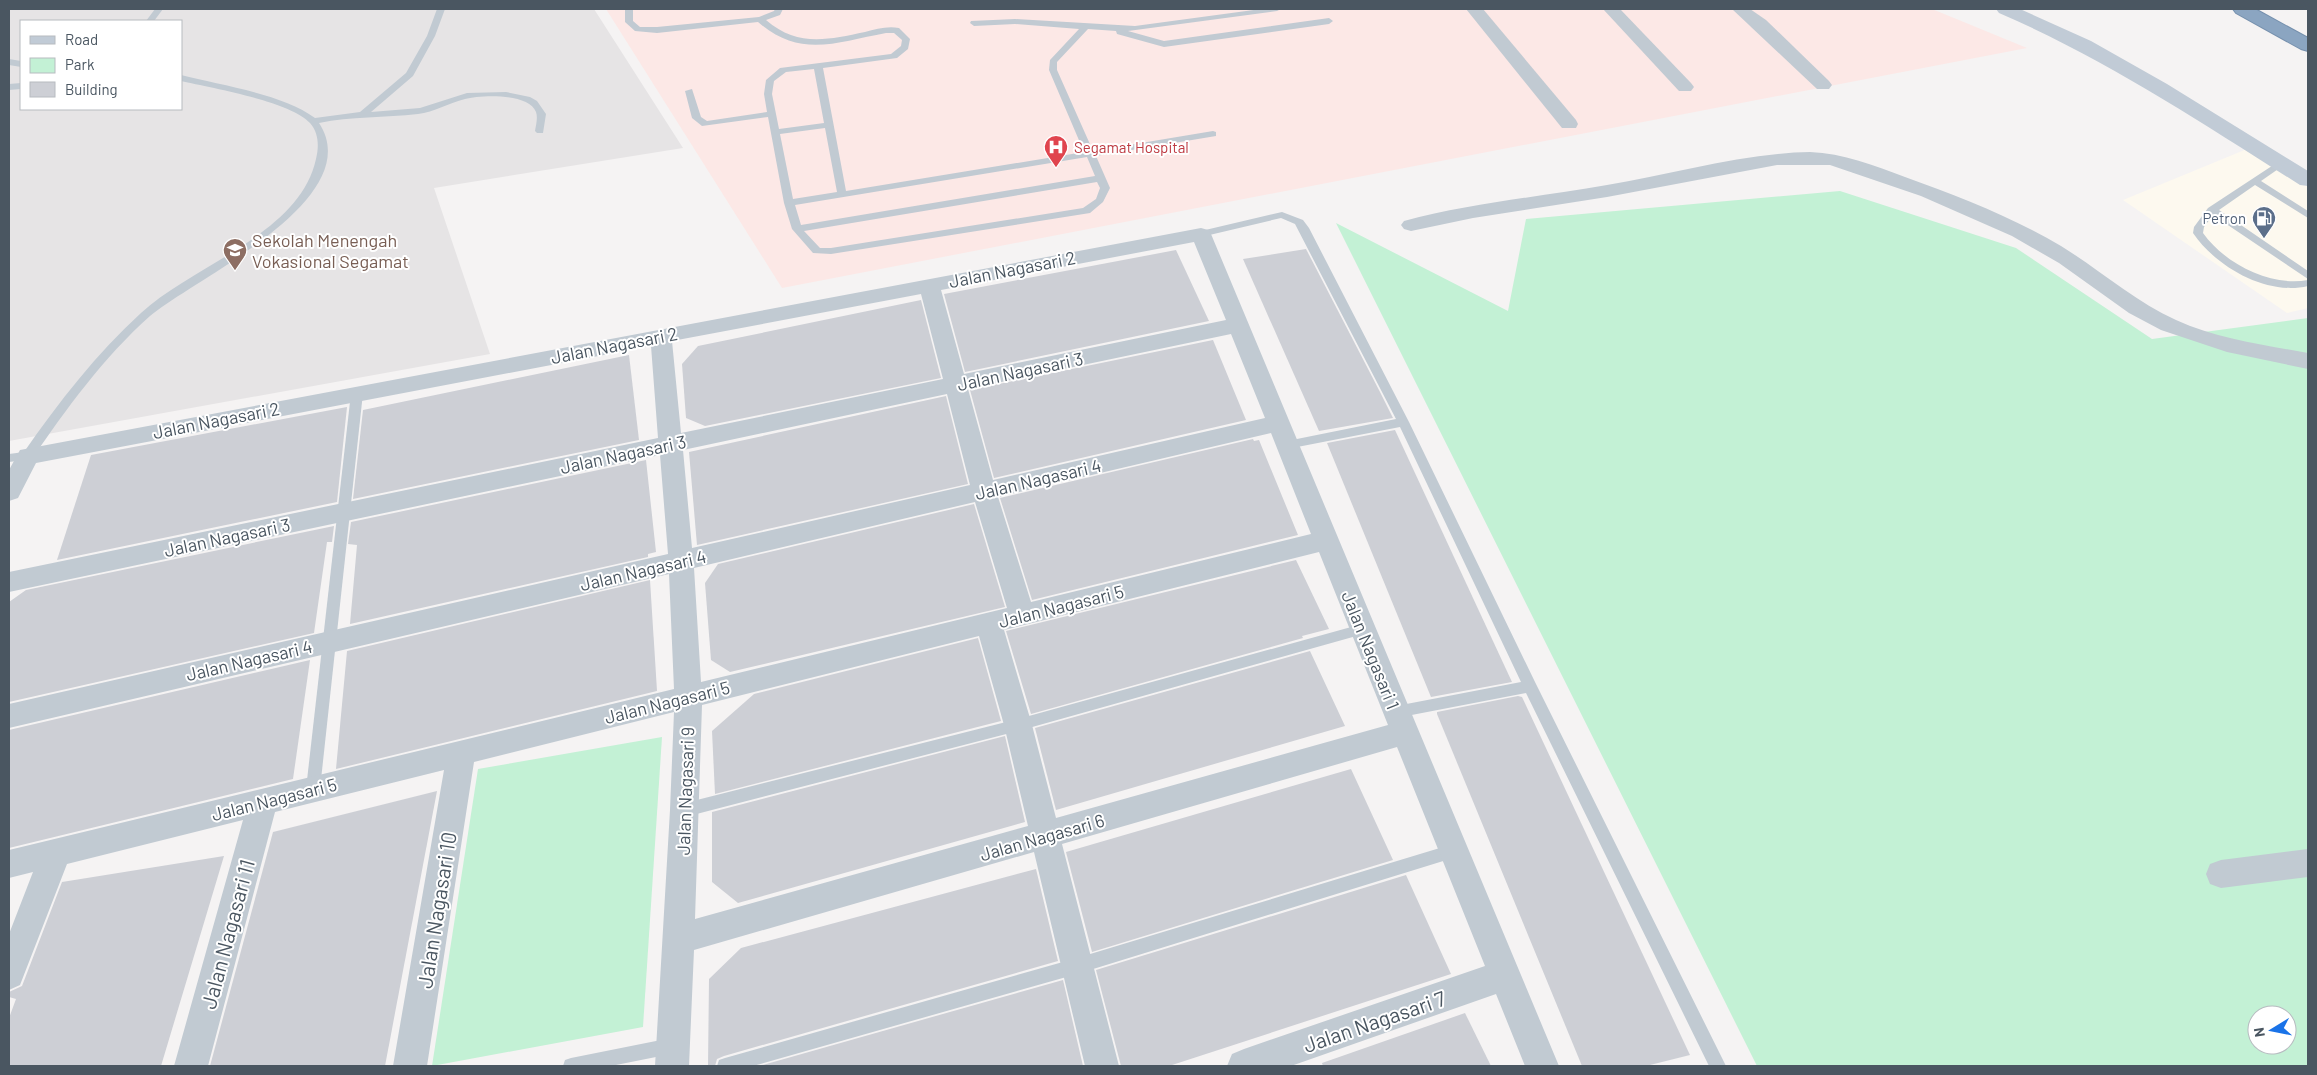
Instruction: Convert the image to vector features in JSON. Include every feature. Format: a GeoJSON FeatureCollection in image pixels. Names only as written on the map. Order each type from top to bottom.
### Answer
{"type":"FeatureCollection","features":[{"type":"Feature","properties":{"kind":"highway"},"geometry":{"type":"LineString","coordinates":[[2242,9],[2308,45]]}},
{"type":"Feature","properties":{"kind":"highway"},"geometry":{"type":"LineString","coordinates":[[2259,9],[2308,36]]}},
{"type":"Feature","properties":{"kind":"street"},"geometry":{"type":"LineString","coordinates":[[1474,9],[1568,124]]}},
{"type":"Feature","properties":{"kind":"street"},"geometry":{"type":"LineString","coordinates":[[1611,9],[1685,87]]}},
{"type":"Feature","properties":{"kind":"street"},"geometry":{"type":"LineString","coordinates":[[1740,9],[1760,24],[1823,85]]}},
{"type":"Feature","properties":{"kind":"street"},"geometry":{"type":"LineString","coordinates":[[2005,9],[2083,44],[2137,74],[2308,180]]}},
{"type":"Feature","properties":{"kind":"street"},"geometry":{"type":"LineString","coordinates":[[1411,225],[1473,212],[1606,191],[1777,159],[1805,157],[1830,159],[1980,212],[2055,252],[2149,315],[2202,339],[2239,349],[2308,361]]}},
{"type":"Feature","properties":{"kind":"street","name":"Jalan Nagasari 2"},"geometry":{"type":"LineString","coordinates":[[18,457],[1200,234]]}},
{"type":"Feature","properties":{"kind":"street","name":"Jalan Nagasari 1"},"geometry":{"type":"LineString","coordinates":[[1200,234],[1542,1066]]}},
{"type":"Feature","properties":{"kind":"street"},"geometry":{"type":"LineString","coordinates":[[929,285],[984,491],[1022,615]]}},
{"type":"Feature","properties":{"kind":"street","name":"Jalan Nagasari 3"},"geometry":{"type":"LineString","coordinates":[[9,582],[1238,325]]}},
{"type":"Feature","properties":{"kind":"street","name":"Jalan Nagasari 9"},"geometry":{"type":"LineString","coordinates":[[661,336],[681,561],[688,698],[685,810],[673,1056]]}},
{"type":"Feature","properties":{"kind":"street","name":"Jalan Nagasari 4"},"geometry":{"type":"LineString","coordinates":[[9,716],[984,491],[1283,434]]}},
{"type":"Feature","properties":{"kind":"street"},"geometry":{"type":"LineString","coordinates":[[9,492],[18,457]]}},
{"type":"Feature","properties":{"kind":"street","name":"Jalan Nagasari 5"},"geometry":{"type":"LineString","coordinates":[[9,864],[1326,540]]}},
{"type":"Feature","properties":{"kind":"street"},"geometry":{"type":"LineString","coordinates":[[990,623],[1018,725],[1102,1066]]}},
{"type":"Feature","properties":{"kind":"street","name":"Jalan Nagasari 6"},"geometry":{"type":"LineString","coordinates":[[679,939],[1045,837],[1400,723]]}},
{"type":"Feature","properties":{"kind":"street","name":"Jalan Nagasari 10"},"geometry":{"type":"LineString","coordinates":[[410,1066],[461,753]]}},
{"type":"Feature","properties":{"kind":"street","name":"Jalan Nagasari 11"},"geometry":{"type":"LineString","coordinates":[[191,1066],[263,802]]}},
{"type":"Feature","properties":{"kind":"street"},"geometry":{"type":"LineString","coordinates":[[9,974],[56,852]]}},
{"type":"Feature","properties":{"kind":"street"},"geometry":{"type":"LineString","coordinates":[[2221,874],[2308,864]]}},
{"type":"Feature","properties":{"kind":"street","name":"Jalan Nagasari 7"},"geometry":{"type":"LineString","coordinates":[[1244,1066],[1504,975]]}},
{"type":"Feature","properties":{"kind":"lane"},"geometry":{"type":"LineString","coordinates":[[151,20],[159,9]]}},
{"type":"Feature","properties":{"kind":"lane"},"geometry":{"type":"LineString","coordinates":[[364,113],[410,74],[430,36],[441,9]]}},
{"type":"Feature","properties":{"kind":"lane"},"geometry":{"type":"LineString","coordinates":[[629,9],[629,22],[638,29],[657,30],[760,19],[777,13],[779,9]]}},
{"type":"Feature","properties":{"kind":"lane"},"geometry":{"type":"LineString","coordinates":[[1111,29],[1156,26],[1277,9]]}},
{"type":"Feature","properties":{"kind":"lane"},"geometry":{"type":"LineString","coordinates":[[760,19],[782,36],[802,42],[820,42],[886,30],[896,30],[906,39],[905,47],[894,56],[783,70],[770,80],[768,94],[789,203],[797,230],[817,251],[831,251],[1086,211],[1100,200],[1105,188],[1053,70],[1053,62],[1086,26]]}},
{"type":"Feature","properties":{"kind":"lane"},"geometry":{"type":"LineString","coordinates":[[974,23],[996,20],[1034,20],[1111,29],[1164,44],[1329,21]]}},
{"type":"Feature","properties":{"kind":"lane"},"geometry":{"type":"LineString","coordinates":[[818,65],[842,194]]}},
{"type":"Feature","properties":{"kind":"lane"},"geometry":{"type":"LineString","coordinates":[[18,457],[50,424],[114,344],[148,312],[268,230],[309,192],[320,172],[323,138],[313,121],[304,114],[278,104],[182,78]]}},
{"type":"Feature","properties":{"kind":"lane"},"geometry":{"type":"LineString","coordinates":[[690,91],[697,118],[705,124],[772,114]]}},
{"type":"Feature","properties":{"kind":"lane"},"geometry":{"type":"LineString","coordinates":[[313,121],[364,113],[420,110],[468,96],[484,94],[510,95],[524,98],[539,107],[541,113],[540,131]]}},
{"type":"Feature","properties":{"kind":"lane"},"geometry":{"type":"LineString","coordinates":[[776,132],[829,125]]}},
{"type":"Feature","properties":{"kind":"lane"},"geometry":{"type":"LineString","coordinates":[[789,203],[1213,134]]}},
{"type":"Feature","properties":{"kind":"lane"},"geometry":{"type":"LineString","coordinates":[[2280,163],[2256,182],[2212,210],[2199,227],[2198,233],[2203,242],[2217,253],[2248,272],[2273,284],[2308,283]]}},
{"type":"Feature","properties":{"kind":"lane"},"geometry":{"type":"LineString","coordinates":[[797,230],[1101,178]]}},
{"type":"Feature","properties":{"kind":"lane"},"geometry":{"type":"LineString","coordinates":[[2256,182],[2308,215]]}},
{"type":"Feature","properties":{"kind":"lane"},"geometry":{"type":"LineString","coordinates":[[2212,210],[2308,276]]}},
{"type":"Feature","properties":{"kind":"lane"},"geometry":{"type":"LineString","coordinates":[[1200,234],[1274,215],[1282,215],[1299,222],[1304,228],[1403,422],[1530,686],[1718,1066]]}},
{"type":"Feature","properties":{"kind":"lane"},"geometry":{"type":"LineString","coordinates":[[313,789],[357,393]]}},
{"type":"Feature","properties":{"kind":"lane"},"geometry":{"type":"LineString","coordinates":[[1283,434],[1403,422]]}},
{"type":"Feature","properties":{"kind":"lane"},"geometry":{"type":"LineString","coordinates":[[685,810],[1018,725],[1362,629]]}},
{"type":"Feature","properties":{"kind":"lane"},"geometry":{"type":"LineString","coordinates":[[1400,723],[1530,686]]}},
{"type":"Feature","properties":{"kind":"lane"},"geometry":{"type":"LineString","coordinates":[[725,1066],[1077,966],[1453,852]]}},
{"type":"Feature","properties":{"kind":"lane"},"geometry":{"type":"LineString","coordinates":[[571,1066],[673,1056]]}},
{"type":"Feature","properties":{"kind":"shaded area","name":"Sekolah Menengah Vokasional Segamat"},"geometry":{"type":"Polygon","coordinates":[[[9,9],[594,9],[683,148],[434,188],[490,354],[9,441],[9,9]]]}},
{"type":"Feature","properties":{"kind":"shaded area","name":"Segamat Hospital"},"geometry":{"type":"Polygon","coordinates":[[[606,9],[1932,9],[2027,48],[782,288],[606,9]]]}},
{"type":"Feature","properties":{"kind":"shaded area"},"geometry":{"type":"Polygon","coordinates":[[[2247,149],[2308,187],[2308,308],[2287,313],[2123,200],[2247,149]]]}},
{"type":"Feature","properties":{"kind":"green space"},"geometry":{"type":"Polygon","coordinates":[[[1840,191],[2016,248],[2152,339],[2308,318],[2308,1066],[1757,1066],[1336,223],[1508,311],[1526,219],[1840,191]]]}},
{"type":"Feature","properties":{"kind":"green space"},"geometry":{"type":"Polygon","coordinates":[[[662,737],[643,1027],[432,1066],[478,769],[662,737]]]}},
{"type":"Feature","properties":{"kind":"building"},"geometry":{"type":"Polygon","coordinates":[[[1306,249],[1393,418],[1319,431],[1243,259],[1306,249]]]}},
{"type":"Feature","properties":{"kind":"building"},"geometry":{"type":"Polygon","coordinates":[[[1176,250],[1209,321],[965,372],[944,294],[1176,250]]]}},
{"type":"Feature","properties":{"kind":"building"},"geometry":{"type":"Polygon","coordinates":[[[921,300],[941,378],[705,426],[686,418],[682,364],[698,346],[921,300]]]}},
{"type":"Feature","properties":{"kind":"building"},"geometry":{"type":"Polygon","coordinates":[[[1213,340],[1246,420],[994,478],[970,390],[1213,340]]]}},
{"type":"Feature","properties":{"kind":"building"},"geometry":{"type":"Polygon","coordinates":[[[629,355],[639,440],[353,499],[363,410],[629,355]]]}},
{"type":"Feature","properties":{"kind":"building"},"geometry":{"type":"Polygon","coordinates":[[[946,396],[968,484],[697,545],[689,452],[946,396]]]}},
{"type":"Feature","properties":{"kind":"building"},"geometry":{"type":"Polygon","coordinates":[[[347,407],[337,502],[57,560],[91,455],[347,407]]]}},
{"type":"Feature","properties":{"kind":"building"},"geometry":{"type":"Polygon","coordinates":[[[1395,430],[1512,682],[1431,697],[1327,443],[1395,430]]]}},
{"type":"Feature","properties":{"kind":"building"},"geometry":{"type":"Polygon","coordinates":[[[1253,439],[1254,441],[1259,440],[1298,535],[1032,600],[1000,498],[1253,439]]]}},
{"type":"Feature","properties":{"kind":"building"},"geometry":{"type":"Polygon","coordinates":[[[646,460],[656,552],[648,554],[648,557],[350,624],[357,545],[348,544],[351,522],[646,460]]]}},
{"type":"Feature","properties":{"kind":"building"},"geometry":{"type":"Polygon","coordinates":[[[974,504],[1005,607],[730,672],[711,660],[705,583],[718,564],[974,504]]]}},
{"type":"Feature","properties":{"kind":"building"},"geometry":{"type":"Polygon","coordinates":[[[334,526],[332,542],[327,542],[314,633],[9,702],[9,602],[26,590],[334,526]]]}},
{"type":"Feature","properties":{"kind":"building"},"geometry":{"type":"Polygon","coordinates":[[[1296,560],[1329,629],[1302,636],[1303,638],[1031,714],[1006,631],[1296,560]]]}},
{"type":"Feature","properties":{"kind":"building"},"geometry":{"type":"Polygon","coordinates":[[[650,580],[657,691],[336,769],[347,651],[650,580]]]}},
{"type":"Feature","properties":{"kind":"building"},"geometry":{"type":"Polygon","coordinates":[[[978,638],[1001,721],[715,794],[712,731],[754,694],[978,638]]]}},
{"type":"Feature","properties":{"kind":"building"},"geometry":{"type":"Polygon","coordinates":[[[1310,651],[1345,726],[1056,810],[1035,728],[1310,651]]]}},
{"type":"Feature","properties":{"kind":"building"},"geometry":{"type":"Polygon","coordinates":[[[310,660],[293,779],[9,848],[9,730],[310,660]]]}},
{"type":"Feature","properties":{"kind":"building"},"geometry":{"type":"Polygon","coordinates":[[[1518,696],[1522,697],[1690,1055],[1646,1066],[1582,1066],[1437,714],[1437,712],[1518,696]]]}},
{"type":"Feature","properties":{"kind":"building"},"geometry":{"type":"Polygon","coordinates":[[[1005,736],[1025,822],[738,903],[712,882],[712,812],[1005,736]]]}},
{"type":"Feature","properties":{"kind":"building"},"geometry":{"type":"Polygon","coordinates":[[[1351,769],[1393,860],[1092,952],[1066,852],[1351,769]]]}},
{"type":"Feature","properties":{"kind":"building"},"geometry":{"type":"Polygon","coordinates":[[[437,791],[385,1066],[210,1066],[273,832],[437,791]]]}},
{"type":"Feature","properties":{"kind":"building"},"geometry":{"type":"Polygon","coordinates":[[[224,856],[161,1066],[9,1066],[9,1018],[16,999],[9,997],[9,992],[22,986],[62,882],[224,856]]]}},
{"type":"Feature","properties":{"kind":"building"},"geometry":{"type":"Polygon","coordinates":[[[1036,869],[1058,961],[724,1056],[717,1059],[715,1066],[708,1066],[709,979],[741,948],[1036,869]]]}},
{"type":"Feature","properties":{"kind":"building"},"geometry":{"type":"Polygon","coordinates":[[[1406,875],[1451,974],[1169,1066],[1121,1066],[1096,970],[1406,875]]]}},
{"type":"Feature","properties":{"kind":"building"},"geometry":{"type":"Polygon","coordinates":[[[1063,980],[1083,1066],[759,1066],[1063,980]]]}},
{"type":"Feature","properties":{"kind":"building"},"geometry":{"type":"Polygon","coordinates":[[[1465,1013],[1491,1066],[1323,1066],[1322,1063],[1465,1013]]]}},
{"type":"Feature","properties":{"kind":"place","name":"Segamat Hospital"},"geometry":{"type":"Point","coordinates":[1056,168]}},
{"type":"Feature","properties":{"kind":"place","name":"Petron"},"geometry":{"type":"Point","coordinates":[2264,239]}},
{"type":"Feature","properties":{"kind":"place","name":"Sekolah Menengah Vokasional Segamat"},"geometry":{"type":"Point","coordinates":[235,271]}}]}
